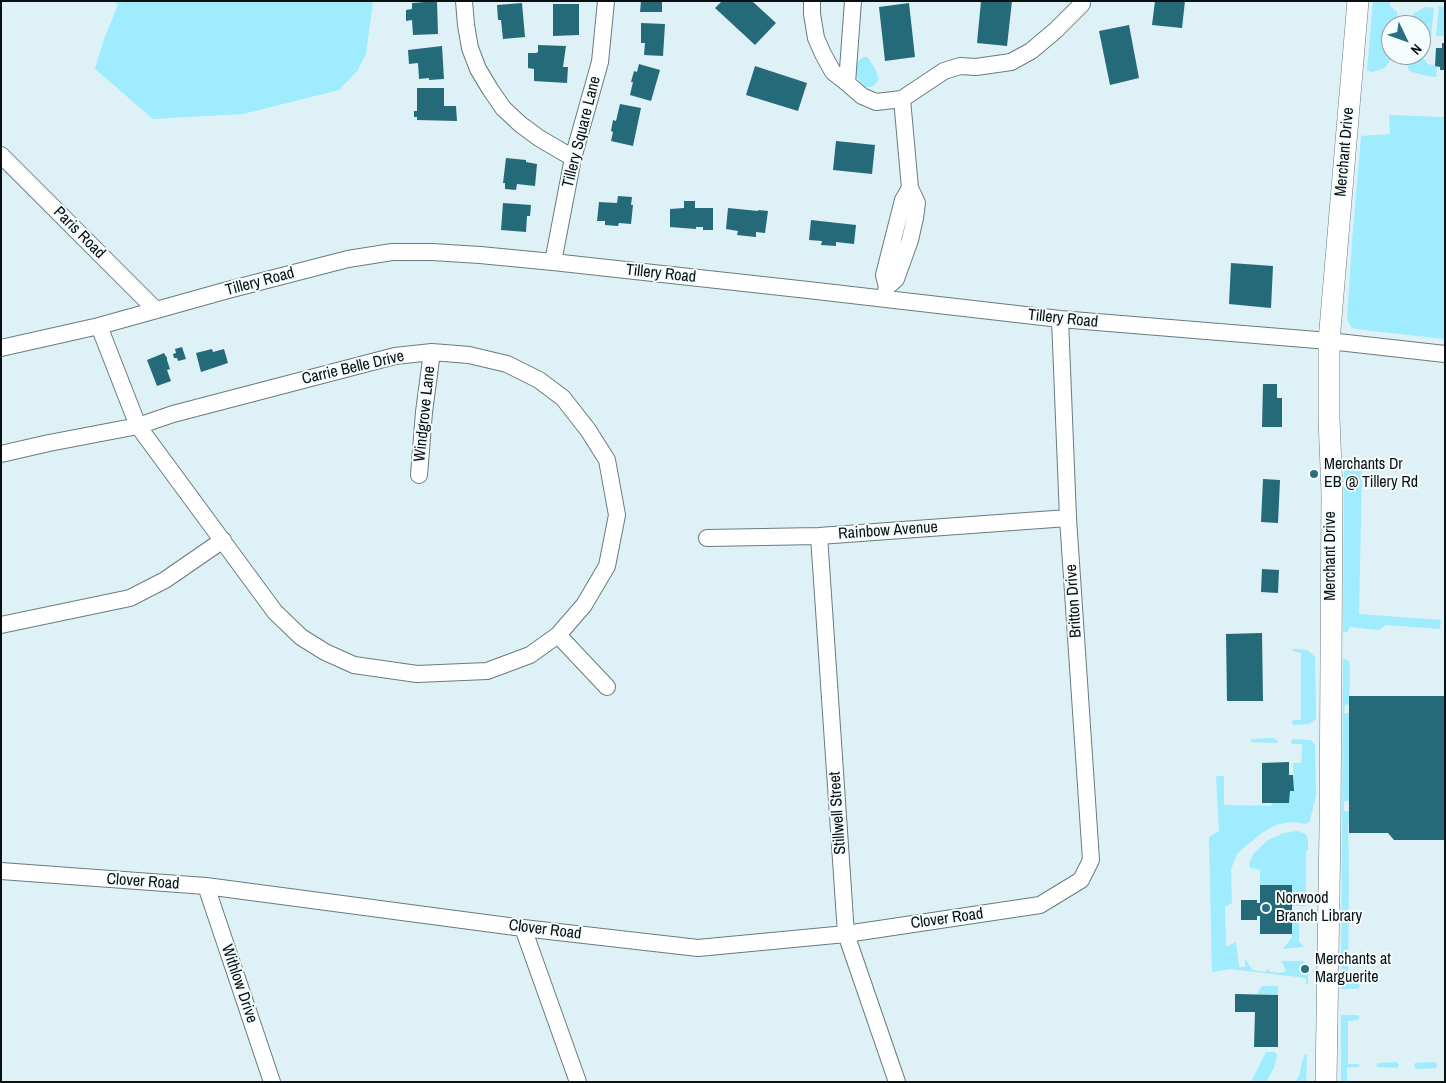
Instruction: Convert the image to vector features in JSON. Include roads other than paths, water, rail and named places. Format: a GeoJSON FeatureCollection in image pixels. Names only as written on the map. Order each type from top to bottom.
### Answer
{"type":"FeatureCollection","features":[{"type":"Feature","properties":{"kind":"main road","name":"Merchant Drive"},"geometry":{"type":"LineString","coordinates":[[1326,1082],[1330,846],[1332,492],[1329,418],[1329,341],[1358,1]]}},
{"type":"Feature","properties":{"kind":"street"},"geometry":{"type":"LineString","coordinates":[[464,1],[470,48],[478,69],[503,108],[538,138],[574,158]]}},
{"type":"Feature","properties":{"kind":"street","name":"Tillery Square Lane"},"geometry":{"type":"LineString","coordinates":[[553,262],[574,158],[600,62],[606,1]]}},
{"type":"Feature","properties":{"kind":"street"},"geometry":{"type":"LineString","coordinates":[[812,1],[816,38],[833,72],[862,96],[876,102],[902,99],[944,71],[960,66],[976,67],[1011,62],[1031,51],[1056,30],[1083,2]]}},
{"type":"Feature","properties":{"kind":"street"},"geometry":{"type":"LineString","coordinates":[[847,83],[853,1]]}},
{"type":"Feature","properties":{"kind":"street"},"geometry":{"type":"LineString","coordinates":[[886,292],[884,275],[903,200],[910,188],[902,99]]}},
{"type":"Feature","properties":{"kind":"street","name":"Paris Road"},"geometry":{"type":"LineString","coordinates":[[1,155],[156,310]]}},
{"type":"Feature","properties":{"kind":"street","name":"Tillery Road"},"geometry":{"type":"LineString","coordinates":[[1,348],[99,326],[348,259],[392,252],[432,252],[886,292],[1060,319],[1329,341],[1445,354]]}},
{"type":"Feature","properties":{"kind":"street","name":"Britton Drive"},"geometry":{"type":"LineString","coordinates":[[1060,319],[1068,518],[1091,860],[1081,880]]}},
{"type":"Feature","properties":{"kind":"street","name":"Carrie Belle Drive"},"geometry":{"type":"LineString","coordinates":[[99,326],[138,426],[275,612],[301,637],[325,652],[354,665],[417,674],[486,671],[530,654],[558,635],[584,606],[606,566],[617,515],[607,460],[588,430],[563,398],[539,380],[508,364],[469,355],[432,352],[395,356],[183,411],[138,426]]}},
{"type":"Feature","properties":{"kind":"street","name":"Windgrove Lane"},"geometry":{"type":"LineString","coordinates":[[419,475],[424,412],[432,352]]}},
{"type":"Feature","properties":{"kind":"street"},"geometry":{"type":"LineString","coordinates":[[1,454],[48,442],[138,426]]}},
{"type":"Feature","properties":{"kind":"street","name":"Rainbow Avenue"},"geometry":{"type":"LineString","coordinates":[[707,538],[819,536],[1068,518]]}},
{"type":"Feature","properties":{"kind":"street","name":"Stillwell Street"},"geometry":{"type":"LineString","coordinates":[[819,536],[846,934],[897,1082]]}},
{"type":"Feature","properties":{"kind":"street"},"geometry":{"type":"LineString","coordinates":[[1,625],[130,598],[165,580],[223,540]]}},
{"type":"Feature","properties":{"kind":"street"},"geometry":{"type":"LineString","coordinates":[[558,635],[607,687]]}},
{"type":"Feature","properties":{"kind":"street","name":"Clover Road"},"geometry":{"type":"LineString","coordinates":[[1,871],[206,886],[523,928],[698,948],[846,934],[1040,905],[1081,880]]}},
{"type":"Feature","properties":{"kind":"street","name":"Withlow Drive"},"geometry":{"type":"LineString","coordinates":[[206,886],[272,1082]]}},
{"type":"Feature","properties":{"kind":"street"},"geometry":{"type":"LineString","coordinates":[[523,928],[578,1082]]}},
{"type":"Feature","properties":{"kind":"place","name":"Merchants Dr EB @ Tillery Rd"},"geometry":{"type":"Point","coordinates":[1314,474]}},
{"type":"Feature","properties":{"kind":"place","name":"Norwood Branch Library"},"geometry":{"type":"Point","coordinates":[1266,908]}},
{"type":"Feature","properties":{"kind":"place","name":"Merchants at Marguerite"},"geometry":{"type":"Point","coordinates":[1305,969]}}]}
